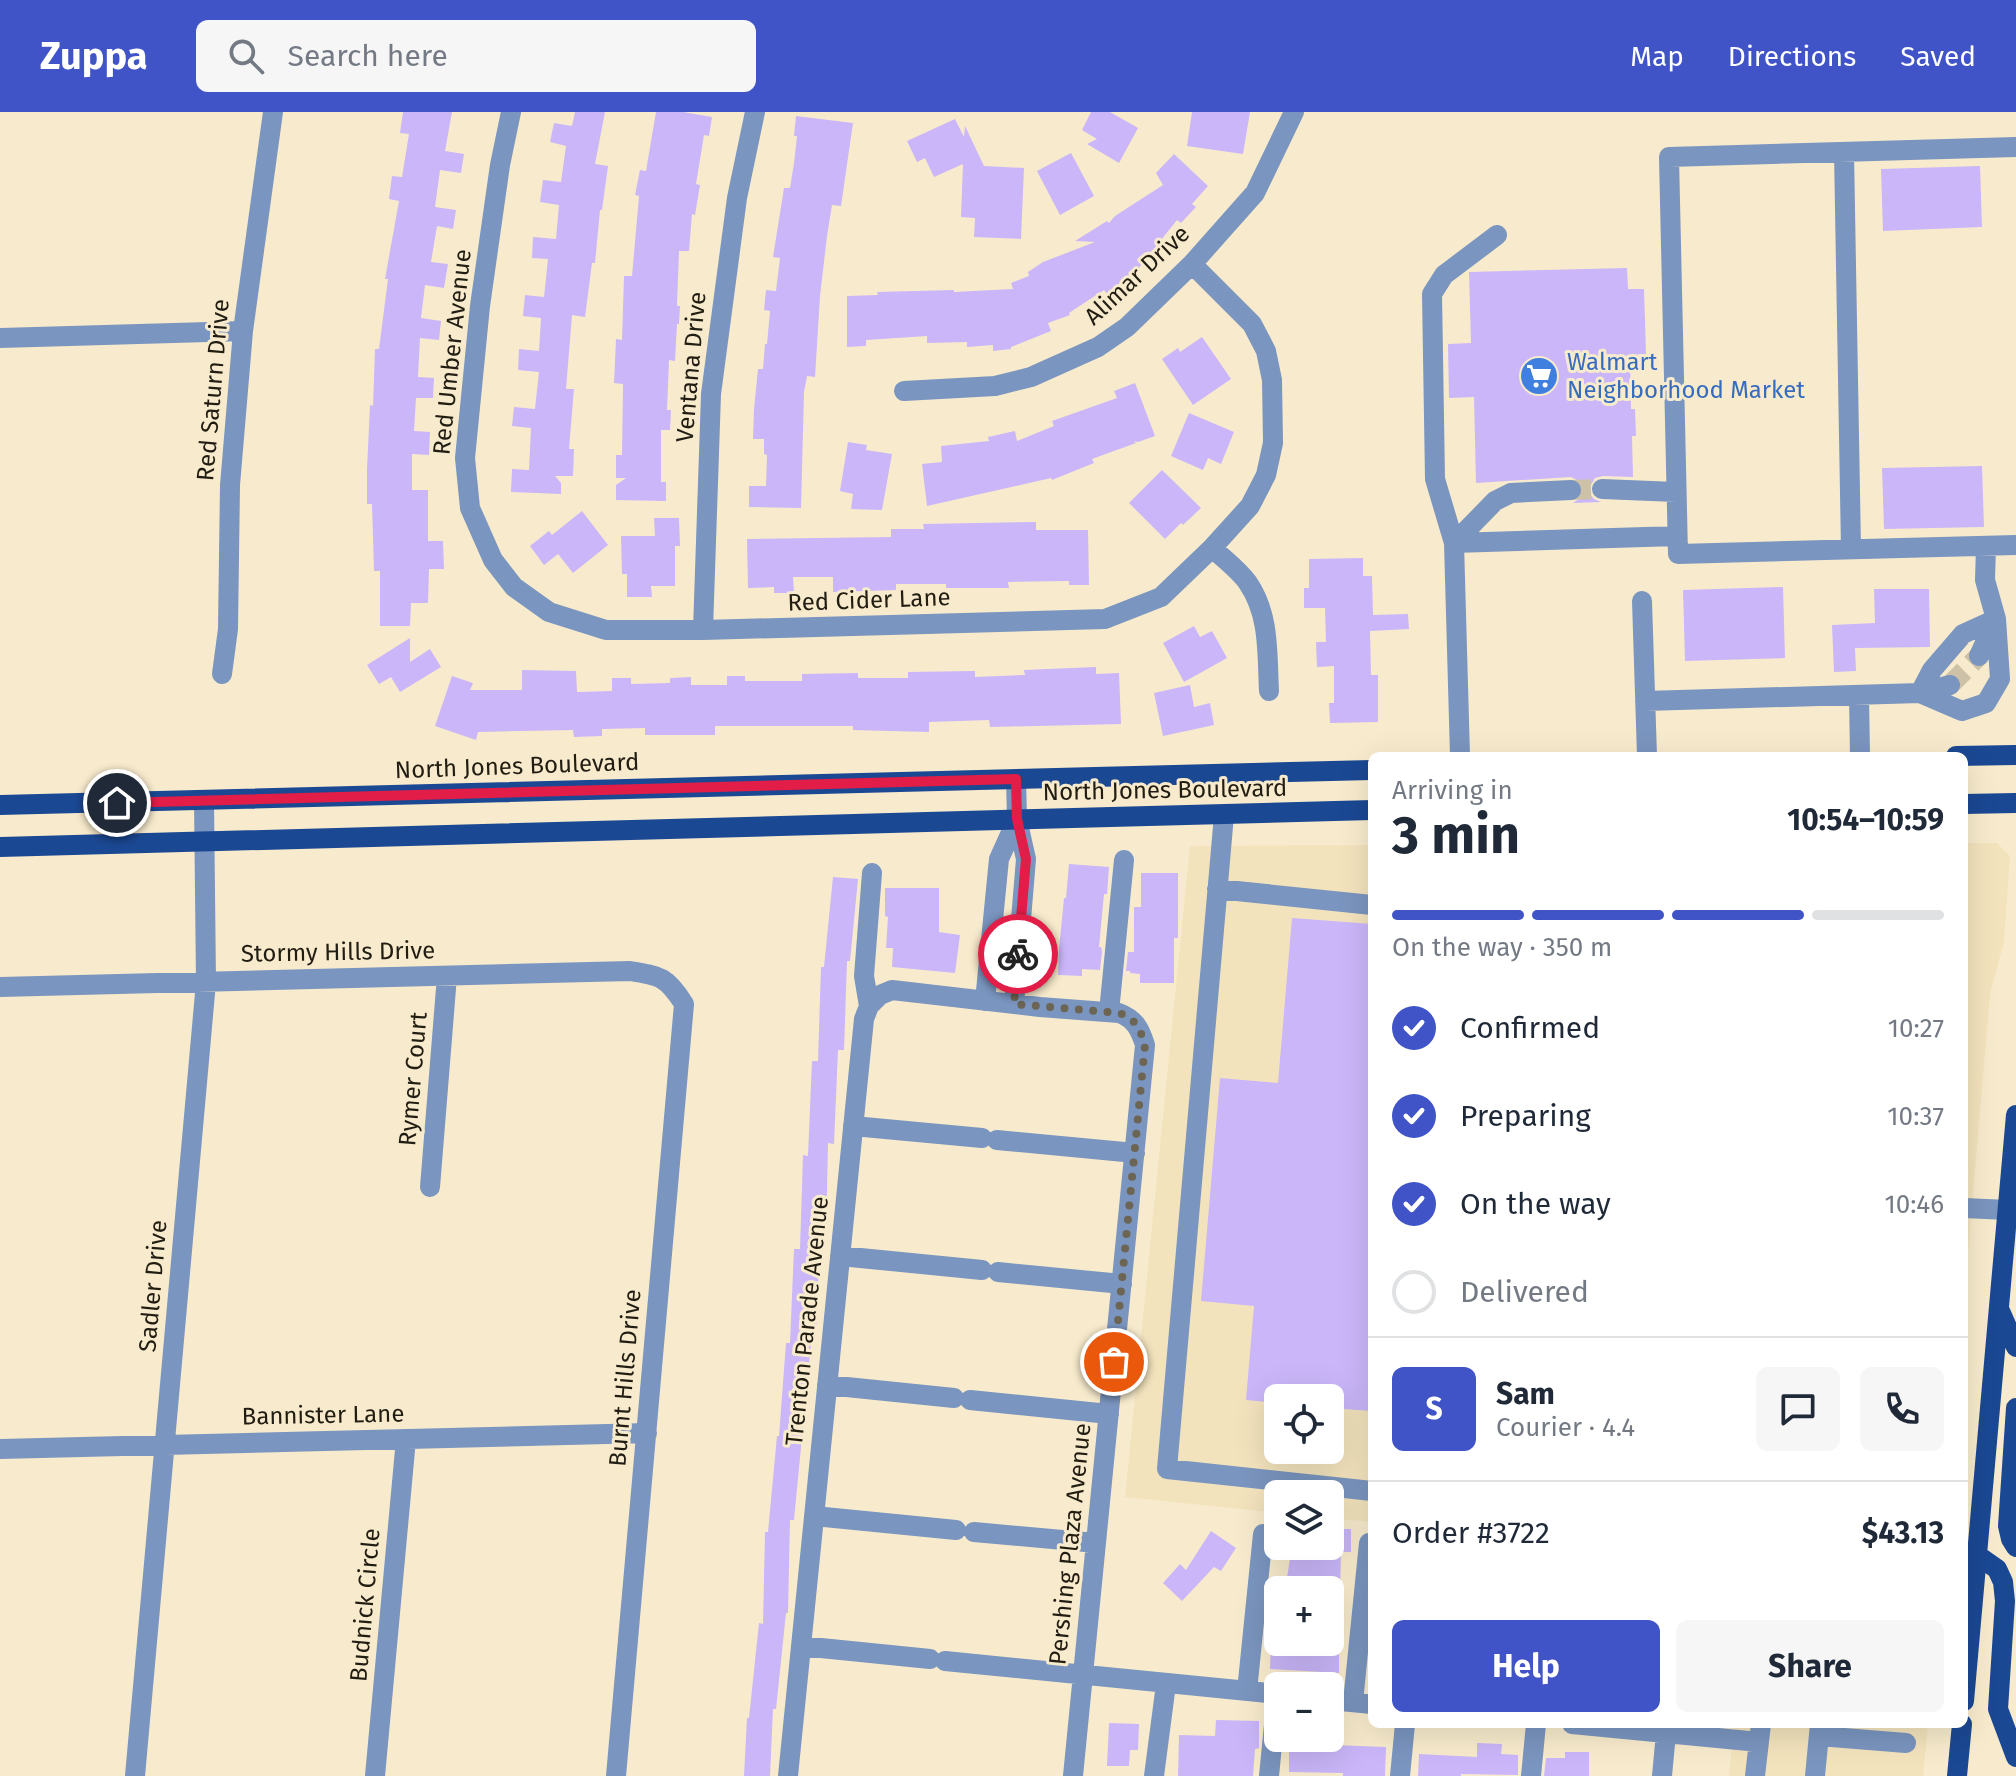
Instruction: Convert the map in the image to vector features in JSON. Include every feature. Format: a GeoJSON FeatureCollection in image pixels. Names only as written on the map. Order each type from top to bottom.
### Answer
{"type":"FeatureCollection","features":[{"type":"Feature","properties":{"kind":"main road"},"geometry":{"type":"LineString","coordinates":[[1968,756],[2016,755]]}},
{"type":"Feature","properties":{"kind":"main road","name":"North Jones Boulevard"},"geometry":{"type":"LineString","coordinates":[[0,805],[1368,770]]}},
{"type":"Feature","properties":{"kind":"main road"},"geometry":{"type":"LineString","coordinates":[[1968,804],[2016,803]]}},
{"type":"Feature","properties":{"kind":"main road","name":"North Jones Boulevard"},"geometry":{"type":"LineString","coordinates":[[0,847],[1368,810]]}},
{"type":"Feature","properties":{"kind":"main road"},"geometry":{"type":"LineString","coordinates":[[1968,1603],[1970,1554],[1999,1308],[2016,1115]]}},
{"type":"Feature","properties":{"kind":"main road"},"geometry":{"type":"LineString","coordinates":[[1999,1308],[2016,1347]]}},
{"type":"Feature","properties":{"kind":"main road"},"geometry":{"type":"LineString","coordinates":[[2016,1408],[2008,1526],[2016,1547]]}},
{"type":"Feature","properties":{"kind":"main road"},"geometry":{"type":"LineString","coordinates":[[1970,1554],[1997,1569],[2003,1582],[2005,1601],[1998,1709],[2016,1755],[2014,1776]]}},
{"type":"Feature","properties":{"kind":"main road"},"geometry":{"type":"LineString","coordinates":[[1957,1776],[1962,1728]]}},
{"type":"Feature","properties":{"kind":"street","name":"Red Saturn Drive"},"geometry":{"type":"LineString","coordinates":[[222,674],[228,629],[230,485],[243,331],[273,112]]}},
{"type":"Feature","properties":{"kind":"street","name":"Red Umber Avenue"},"geometry":{"type":"LineString","coordinates":[[511,112],[500,165],[480,306],[465,458],[470,508],[493,560],[514,587]]}},
{"type":"Feature","properties":{"kind":"street","name":"Ventana Drive"},"geometry":{"type":"LineString","coordinates":[[703,630],[711,394],[737,198],[755,112]]}},
{"type":"Feature","properties":{"kind":"street","name":"Alimar Drive"},"geometry":{"type":"LineString","coordinates":[[904,391],[995,386],[1031,377],[1098,347],[1127,327],[1192,264],[1255,193],[1294,112]]}},
{"type":"Feature","properties":{"kind":"street"},"geometry":{"type":"LineString","coordinates":[[2016,147],[1669,157],[1678,554],[2016,545]]}},
{"type":"Feature","properties":{"kind":"street"},"geometry":{"type":"LineString","coordinates":[[1844,152],[1851,549]]}},
{"type":"Feature","properties":{"kind":"street"},"geometry":{"type":"LineString","coordinates":[[1460,752],[1454,543],[1435,479],[1432,294],[1444,275],[1497,235]]}},
{"type":"Feature","properties":{"kind":"street","name":"Red Cider Lane"},"geometry":{"type":"LineString","coordinates":[[514,587],[549,612],[606,630],[1105,619],[1161,597],[1250,506],[1266,475],[1273,443],[1272,380],[1266,351],[1252,324],[1192,264]]}},
{"type":"Feature","properties":{"kind":"street"},"geometry":{"type":"LineString","coordinates":[[0,338],[243,331]]}},
{"type":"Feature","properties":{"kind":"street"},"geometry":{"type":"LineString","coordinates":[[1602,489],[1676,492]]}},
{"type":"Feature","properties":{"kind":"street"},"geometry":{"type":"LineString","coordinates":[[1454,543],[1495,501],[1511,493],[1571,490]]}},
{"type":"Feature","properties":{"kind":"street"},"geometry":{"type":"LineString","coordinates":[[1454,543],[1677,536]]}},
{"type":"Feature","properties":{"kind":"street"},"geometry":{"type":"LineString","coordinates":[[1920,693],[1962,711],[1986,703],[2000,679],[1996,619],[1985,580],[1986,546]]}},
{"type":"Feature","properties":{"kind":"street"},"geometry":{"type":"LineString","coordinates":[[1212,548],[1247,581],[1260,605],[1266,629],[1269,691]]}},
{"type":"Feature","properties":{"kind":"street"},"geometry":{"type":"LineString","coordinates":[[1642,601],[1647,752]]}},
{"type":"Feature","properties":{"kind":"street"},"geometry":{"type":"LineString","coordinates":[[1979,656],[1996,619]]}},
{"type":"Feature","properties":{"kind":"street"},"geometry":{"type":"LineString","coordinates":[[1920,693],[1932,670],[1963,634],[1996,619]]}},
{"type":"Feature","properties":{"kind":"street"},"geometry":{"type":"LineString","coordinates":[[1645,701],[1920,693],[1950,685]]}},
{"type":"Feature","properties":{"kind":"street"},"geometry":{"type":"LineString","coordinates":[[1859,695],[1860,752]]}},
{"type":"Feature","properties":{"kind":"street"},"geometry":{"type":"LineString","coordinates":[[1014,1004],[1026,859],[1017,819],[1016,779]]}},
{"type":"Feature","properties":{"kind":"street","name":"Sadler Drive"},"geometry":{"type":"LineString","coordinates":[[135,1776],[206,982],[204,801]]}},
{"type":"Feature","properties":{"kind":"street"},"geometry":{"type":"LineString","coordinates":[[1224,815],[1167,1469],[1368,1491]]}},
{"type":"Feature","properties":{"kind":"street"},"geometry":{"type":"LineString","coordinates":[[985,1001],[999,859],[1017,819]]}},
{"type":"Feature","properties":{"kind":"street"},"geometry":{"type":"LineString","coordinates":[[869,1006],[880,995],[892,990],[1109,1012],[1124,860]]}},
{"type":"Feature","properties":{"kind":"street","name":"Trenton Parade Avenue"},"geometry":{"type":"LineString","coordinates":[[788,1776],[864,1019],[869,1006],[864,976],[872,873]]}},
{"type":"Feature","properties":{"kind":"street"},"geometry":{"type":"LineString","coordinates":[[1217,889],[1368,905]]}},
{"type":"Feature","properties":{"kind":"street","name":"Stormy Hills Drive"},"geometry":{"type":"LineString","coordinates":[[0,987],[630,971],[658,976],[673,987]]}},
{"type":"Feature","properties":{"kind":"street","name":"Rymer Court"},"geometry":{"type":"LineString","coordinates":[[430,1187],[447,976]]}},
{"type":"Feature","properties":{"kind":"street","name":"Burnt Hills Drive"},"geometry":{"type":"LineString","coordinates":[[616,1776],[684,1004],[673,987]]}},
{"type":"Feature","properties":{"kind":"street","name":"Pershing Plaza Avenue"},"geometry":{"type":"LineString","coordinates":[[1073,1776],[1145,1058],[1145,1045],[1136,1023],[1128,1016],[1109,1012]]}},
{"type":"Feature","properties":{"kind":"street"},"geometry":{"type":"LineString","coordinates":[[853,1126],[1135,1153]]}},
{"type":"Feature","properties":{"kind":"street"},"geometry":{"type":"LineString","coordinates":[[1968,1208],[2008,1210]]}},
{"type":"Feature","properties":{"kind":"street"},"geometry":{"type":"LineString","coordinates":[[840,1256],[1122,1284]]}},
{"type":"Feature","properties":{"kind":"street"},"geometry":{"type":"LineString","coordinates":[[827,1385],[1109,1414]]}},
{"type":"Feature","properties":{"kind":"street","name":"Bannister Lane"},"geometry":{"type":"LineString","coordinates":[[0,1449],[647,1433]]}},
{"type":"Feature","properties":{"kind":"street","name":"Budnick Circle"},"geometry":{"type":"LineString","coordinates":[[375,1776],[406,1439]]}},
{"type":"Feature","properties":{"kind":"street"},"geometry":{"type":"LineString","coordinates":[[814,1516],[1096,1543]]}},
{"type":"Feature","properties":{"kind":"street"},"geometry":{"type":"LineString","coordinates":[[1247,1691],[1263,1534]]}},
{"type":"Feature","properties":{"kind":"street"},"geometry":{"type":"LineString","coordinates":[[1363,1703],[1368,1570]]}},
{"type":"Feature","properties":{"kind":"street"},"geometry":{"type":"LineString","coordinates":[[801,1646],[1264,1693]]}},
{"type":"Feature","properties":{"kind":"street"},"geometry":{"type":"LineString","coordinates":[[1154,1776],[1166,1684]]}},
{"type":"Feature","properties":{"kind":"street"},"geometry":{"type":"LineString","coordinates":[[1400,1776],[1405,1728]]}},
{"type":"Feature","properties":{"kind":"street"},"geometry":{"type":"LineString","coordinates":[[1531,1776],[1536,1728]]}},
{"type":"Feature","properties":{"kind":"street"},"geometry":{"type":"LineString","coordinates":[[1628,1728],[1760,1733],[1755,1776]]}},
{"type":"Feature","properties":{"kind":"street"},"geometry":{"type":"LineString","coordinates":[[1815,1776],[1820,1730],[1906,1743]]}},
{"type":"Feature","properties":{"kind":"street"},"geometry":{"type":"LineString","coordinates":[[1662,1776],[1670,1731]]}},
{"type":"Feature","properties":{"kind":"street"},"geometry":{"type":"LineString","coordinates":[[1269,1776],[1271,1752]]}},
{"type":"Feature","properties":{"kind":"shaded area"},"geometry":{"type":"Polygon","coordinates":[[[1968,843],[1997,843],[2010,856],[2004,942],[1990,994],[1968,1252],[1968,843]]]}},
{"type":"Feature","properties":{"kind":"shaded area"},"geometry":{"type":"Polygon","coordinates":[[[1368,845],[1368,1522],[1344,1519],[1344,1480],[1264,1480],[1264,1512],[1125,1497],[1190,846],[1368,845]]]}},
{"type":"Feature","properties":{"kind":"shaded area"},"geometry":{"type":"Polygon","coordinates":[[[1734,1728],[1928,1728],[1923,1776],[1729,1776],[1734,1728]]]}},
{"type":"Feature","properties":{"kind":"building"},"geometry":{"type":"Polygon","coordinates":[[[403,112],[452,112],[445,151],[464,154],[461,173],[440,170],[435,207],[456,210],[453,229],[437,226],[431,262],[448,264],[444,288],[425,285],[421,318],[441,321],[439,340],[420,338],[418,377],[434,378],[433,398],[416,398],[414,431],[430,432],[429,455],[412,454],[412,490],[428,490],[428,541],[443,541],[444,569],[429,569],[428,603],[411,603],[410,626],[380,626],[380,571],[374,571],[372,504],[367,504],[367,469],[375,349],[379,349],[388,279],[385,279],[399,201],[389,199],[392,176],[402,177],[409,134],[400,133],[403,112]]]}},
{"type":"Feature","properties":{"kind":"building"},"geometry":{"type":"Polygon","coordinates":[[[575,112],[605,112],[595,164],[608,166],[585,317],[572,315],[566,389],[574,389],[569,449],[574,449],[573,476],[555,476],[561,483],[561,494],[511,492],[512,469],[529,470],[531,428],[512,426],[514,407],[535,409],[539,372],[518,370],[519,349],[539,351],[541,318],[523,316],[525,295],[544,297],[548,259],[532,258],[533,237],[556,239],[559,205],[540,202],[543,180],[561,182],[566,146],[550,142],[554,123],[572,126],[575,112]]]}},
{"type":"Feature","properties":{"kind":"building"},"geometry":{"type":"Polygon","coordinates":[[[656,112],[683,112],[712,117],[709,136],[704,135],[696,184],[700,185],[695,215],[692,214],[689,251],[679,251],[679,324],[675,361],[669,360],[667,410],[671,410],[670,430],[661,430],[661,482],[666,482],[666,501],[616,500],[616,485],[626,478],[616,478],[616,455],[622,455],[623,384],[614,383],[616,339],[622,340],[624,276],[632,276],[639,196],[635,195],[640,170],[646,171],[656,112]]]}},
{"type":"Feature","properties":{"kind":"building"},"geometry":{"type":"Polygon","coordinates":[[[1091,112],[1110,112],[1138,128],[1119,163],[1087,144],[1097,139],[1082,130],[1091,112]]]}},
{"type":"Feature","properties":{"kind":"building"},"geometry":{"type":"Polygon","coordinates":[[[1192,112],[1250,112],[1243,154],[1187,146],[1192,112]]]}},
{"type":"Feature","properties":{"kind":"building"},"geometry":{"type":"Polygon","coordinates":[[[796,116],[853,123],[841,206],[832,205],[827,236],[815,377],[807,376],[804,392],[801,508],[749,507],[749,486],[766,486],[767,455],[764,454],[764,439],[753,439],[754,409],[758,369],[763,369],[767,344],[770,311],[764,310],[766,290],[776,291],[780,258],[773,257],[784,188],[790,188],[797,136],[794,136],[796,116]]]}},
{"type":"Feature","properties":{"kind":"building"},"geometry":{"type":"Polygon","coordinates":[[[955,119],[964,137],[965,126],[984,166],[1024,168],[1021,239],[974,237],[975,218],[961,217],[963,164],[934,177],[925,158],[917,162],[907,141],[955,119]]]}},
{"type":"Feature","properties":{"kind":"building"},"geometry":{"type":"Polygon","coordinates":[[[1071,153],[1094,196],[1060,215],[1037,171],[1071,153]]]}},
{"type":"Feature","properties":{"kind":"building"},"geometry":{"type":"Polygon","coordinates":[[[1174,154],[1208,186],[1192,204],[1196,207],[1181,223],[1177,220],[1130,279],[1107,294],[1104,290],[1070,315],[1048,323],[1051,331],[1011,349],[993,351],[993,345],[967,347],[967,342],[927,343],[927,336],[866,340],[866,346],[847,347],[847,296],[878,295],[877,292],[1013,289],[1011,283],[1029,276],[1028,272],[1043,262],[1095,242],[1075,241],[1107,221],[1109,223],[1163,185],[1156,173],[1174,154]]]}},
{"type":"Feature","properties":{"kind":"building"},"geometry":{"type":"Polygon","coordinates":[[[1980,166],[1982,227],[1883,231],[1881,169],[1980,166]]]}},
{"type":"Feature","properties":{"kind":"building","name":"Walmart Neighborhood Market"},"geometry":{"type":"Polygon","coordinates":[[[1627,268],[1628,289],[1644,289],[1646,354],[1630,355],[1631,409],[1635,409],[1636,436],[1632,436],[1633,477],[1595,478],[1589,488],[1590,494],[1601,502],[1573,503],[1582,497],[1584,489],[1581,482],[1571,477],[1476,483],[1474,397],[1449,398],[1448,344],[1471,343],[1469,272],[1627,268]]]}},
{"type":"Feature","properties":{"kind":"building"},"geometry":{"type":"Polygon","coordinates":[[[1202,337],[1231,379],[1193,405],[1162,359],[1178,348],[1180,352],[1202,337]]]}},
{"type":"Feature","properties":{"kind":"building"},"geometry":{"type":"Polygon","coordinates":[[[1135,383],[1155,436],[1134,441],[1136,443],[1092,459],[1094,463],[1052,480],[927,506],[922,464],[942,462],[941,446],[989,441],[988,437],[1015,431],[1017,441],[1054,426],[1052,421],[1117,398],[1114,391],[1135,383]]]}},
{"type":"Feature","properties":{"kind":"building"},"geometry":{"type":"Polygon","coordinates":[[[1189,413],[1234,432],[1221,464],[1208,458],[1203,470],[1171,456],[1189,413]]]}},
{"type":"Feature","properties":{"kind":"building"},"geometry":{"type":"Polygon","coordinates":[[[848,442],[867,445],[866,450],[892,454],[882,510],[851,509],[853,494],[840,491],[848,442]]]}},
{"type":"Feature","properties":{"kind":"building"},"geometry":{"type":"Polygon","coordinates":[[[1982,466],[1984,527],[1884,529],[1882,468],[1982,466]]]}},
{"type":"Feature","properties":{"kind":"building"},"geometry":{"type":"Polygon","coordinates":[[[1162,470],[1201,508],[1165,539],[1129,503],[1162,470]]]}},
{"type":"Feature","properties":{"kind":"building"},"geometry":{"type":"Polygon","coordinates":[[[582,511],[608,545],[573,573],[558,554],[544,565],[530,546],[549,531],[552,535],[582,511]]]}},
{"type":"Feature","properties":{"kind":"building"},"geometry":{"type":"Polygon","coordinates":[[[654,518],[679,518],[680,546],[675,546],[675,586],[651,586],[652,597],[627,597],[627,574],[622,574],[621,536],[655,536],[654,518]]]}},
{"type":"Feature","properties":{"kind":"building"},"geometry":{"type":"Polygon","coordinates":[[[1036,522],[1036,530],[1088,530],[1089,585],[1069,585],[1069,581],[1008,582],[1009,588],[896,584],[896,590],[833,592],[833,577],[793,577],[794,593],[774,593],[774,587],[748,588],[747,539],[891,537],[891,529],[924,529],[923,524],[1036,522]]]}},
{"type":"Feature","properties":{"kind":"building"},"geometry":{"type":"Polygon","coordinates":[[[1363,558],[1363,576],[1372,576],[1373,615],[1408,614],[1409,629],[1370,631],[1371,675],[1378,675],[1378,722],[1330,723],[1329,703],[1334,703],[1334,666],[1317,667],[1316,642],[1326,642],[1325,608],[1304,608],[1304,588],[1309,588],[1309,559],[1363,558]]]}},
{"type":"Feature","properties":{"kind":"building"},"geometry":{"type":"Polygon","coordinates":[[[1783,587],[1785,658],[1685,661],[1683,590],[1783,587]]]}},
{"type":"Feature","properties":{"kind":"building"},"geometry":{"type":"Polygon","coordinates":[[[1874,589],[1929,589],[1930,647],[1855,648],[1856,671],[1834,672],[1832,625],[1875,623],[1874,589]]]}},
{"type":"Feature","properties":{"kind":"building"},"geometry":{"type":"Polygon","coordinates":[[[1194,626],[1200,637],[1212,631],[1227,658],[1184,682],[1163,643],[1194,626]]]}},
{"type":"Feature","properties":{"kind":"building"},"geometry":{"type":"Polygon","coordinates":[[[410,638],[410,662],[430,649],[441,667],[400,692],[391,677],[379,684],[367,665],[410,638]]]}},
{"type":"Feature","properties":{"kind":"building"},"geometry":{"type":"Polygon","coordinates":[[[1096,667],[1096,674],[1119,673],[1121,724],[990,727],[989,720],[929,722],[929,732],[853,730],[853,726],[715,726],[715,735],[645,735],[645,728],[602,729],[602,736],[574,737],[573,730],[478,732],[476,740],[435,726],[452,676],[473,683],[470,690],[522,690],[522,670],[576,671],[577,692],[612,691],[612,678],[631,678],[631,684],[670,683],[670,678],[691,677],[691,685],[727,685],[727,676],[745,676],[745,681],[802,681],[802,674],[858,673],[858,678],[908,678],[908,672],[975,671],[975,677],[1025,675],[1024,670],[1096,667]]]}},
{"type":"Feature","properties":{"kind":"building"},"geometry":{"type":"Polygon","coordinates":[[[1190,685],[1194,707],[1210,703],[1214,725],[1163,736],[1154,693],[1190,685]]]}},
{"type":"Feature","properties":{"kind":"building"},"geometry":{"type":"Polygon","coordinates":[[[1069,864],[1109,867],[1099,947],[1102,952],[1100,970],[1082,969],[1082,976],[1058,975],[1069,864]]]}},
{"type":"Feature","properties":{"kind":"building"},"geometry":{"type":"Polygon","coordinates":[[[1141,873],[1178,873],[1174,983],[1140,983],[1140,974],[1126,971],[1128,952],[1134,952],[1134,907],[1141,907],[1141,873]]]}},
{"type":"Feature","properties":{"kind":"building"},"geometry":{"type":"Polygon","coordinates":[[[833,877],[858,879],[850,961],[847,961],[844,1050],[838,1050],[834,1144],[828,1143],[826,1237],[820,1237],[816,1333],[812,1333],[794,1520],[790,1520],[788,1613],[776,1709],[773,1709],[770,1776],[744,1776],[747,1718],[759,1623],[763,1624],[765,1532],[768,1532],[779,1436],[786,1343],[790,1343],[794,1249],[800,1249],[803,1155],[808,1156],[812,1061],[818,1061],[821,967],[824,967],[833,877]]]}},
{"type":"Feature","properties":{"kind":"building"},"geometry":{"type":"Polygon","coordinates":[[[885,888],[939,888],[939,932],[960,935],[955,973],[892,967],[893,948],[886,948],[888,917],[885,916],[885,888]]]}},
{"type":"Feature","properties":{"kind":"building"},"geometry":{"type":"Polygon","coordinates":[[[1292,918],[1368,924],[1368,1411],[1344,1409],[1344,1384],[1264,1384],[1264,1402],[1246,1400],[1254,1306],[1201,1301],[1220,1078],[1278,1083],[1292,918]]]}},
{"type":"Feature","properties":{"kind":"building"},"geometry":{"type":"Polygon","coordinates":[[[1344,1529],[1351,1529],[1351,1552],[1344,1552],[1344,1529]]]}},
{"type":"Feature","properties":{"kind":"building"},"geometry":{"type":"Polygon","coordinates":[[[1211,1531],[1236,1548],[1221,1571],[1214,1567],[1182,1601],[1163,1583],[1180,1564],[1186,1570],[1211,1531]]]}},
{"type":"Feature","properties":{"kind":"building"},"geometry":{"type":"Polygon","coordinates":[[[1290,1560],[1341,1560],[1340,1576],[1287,1576],[1290,1560]]]}},
{"type":"Feature","properties":{"kind":"building"},"geometry":{"type":"Polygon","coordinates":[[[1270,1656],[1339,1656],[1339,1672],[1270,1669],[1270,1656]]]}},
{"type":"Feature","properties":{"kind":"building"},"geometry":{"type":"Polygon","coordinates":[[[1216,1720],[1259,1721],[1259,1748],[1255,1749],[1253,1776],[1178,1776],[1179,1735],[1215,1736],[1216,1720]]]}},
{"type":"Feature","properties":{"kind":"building"},"geometry":{"type":"Polygon","coordinates":[[[1109,1723],[1139,1724],[1138,1750],[1130,1750],[1129,1766],[1107,1766],[1109,1723]]]}},
{"type":"Feature","properties":{"kind":"building"},"geometry":{"type":"Polygon","coordinates":[[[1477,1743],[1502,1744],[1501,1754],[1518,1755],[1518,1775],[1418,1776],[1419,1754],[1477,1757],[1477,1743]]]}},
{"type":"Feature","properties":{"kind":"building"},"geometry":{"type":"Polygon","coordinates":[[[1344,1745],[1386,1747],[1385,1776],[1289,1772],[1289,1752],[1344,1752],[1344,1745]]]}},
{"type":"Feature","properties":{"kind":"building"},"geometry":{"type":"Polygon","coordinates":[[[1565,1752],[1589,1752],[1589,1776],[1544,1776],[1546,1758],[1565,1758],[1565,1752]]]}},
{"type":"Feature","properties":{"kind":"tunnel"},"geometry":{"type":"LineString","coordinates":[[1571,490],[1602,489]]}},
{"type":"Feature","properties":{"kind":"tunnel"},"geometry":{"type":"LineString","coordinates":[[1950,685],[1979,656]]}},
{"type":"Feature","properties":{"kind":"way so far"},"geometry":{"type":"LineString","coordinates":[[1018,954],[1014,1004],[1119,1013],[1136,1023],[1145,1045],[1114,1362]]}},
{"type":"Feature","properties":{"kind":"place","name":"Walmart Neighborhood Market"},"geometry":{"type":"Point","coordinates":[1539,376]}},
{"type":"Feature","properties":{"kind":"route"},"geometry":{"type":"LineString","coordinates":[[117,803],[1016,779],[1017,819],[1026,859],[1018,954]]}}]}
